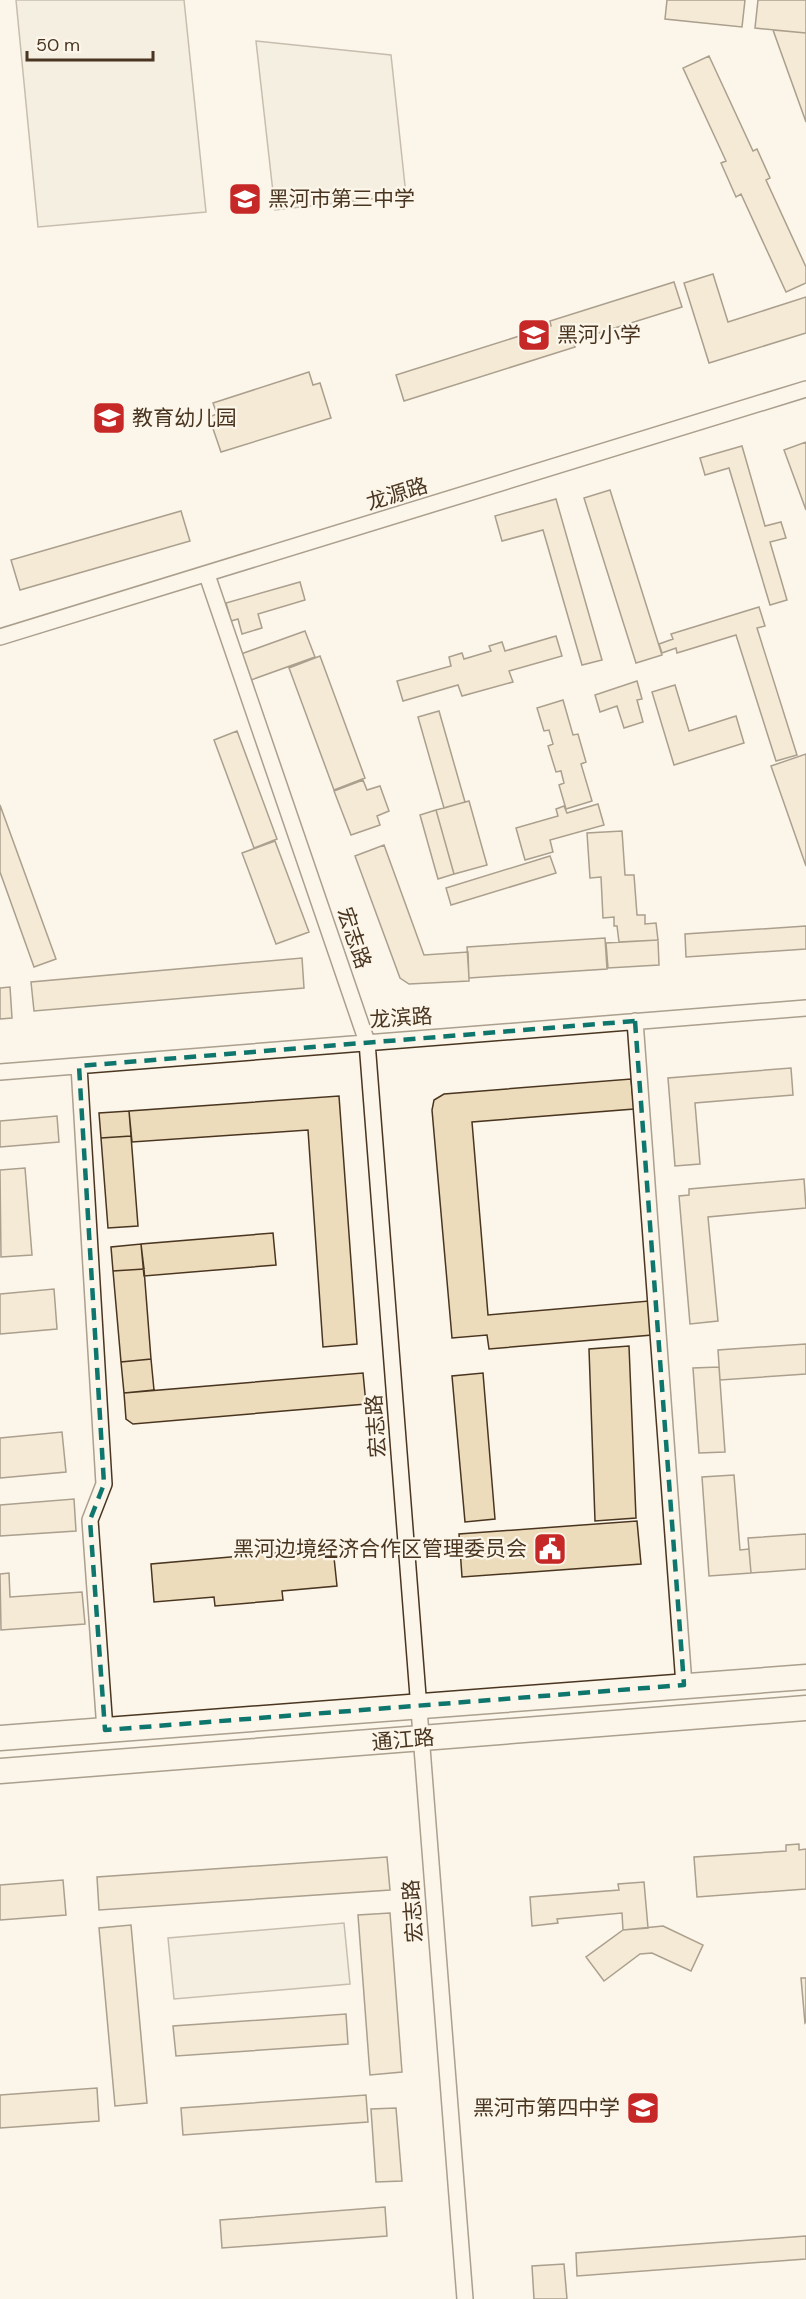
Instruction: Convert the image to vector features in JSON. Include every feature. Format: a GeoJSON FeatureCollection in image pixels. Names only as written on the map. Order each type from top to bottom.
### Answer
{"type":"FeatureCollection","features":[{"type":"Feature","properties":{"kind":"main road","name":"通江路"},"geometry":{"type":"LineString","coordinates":[[0,1738],[806,1677]]}},
{"type":"Feature","properties":{"kind":"main road","name":"通江路"},"geometry":{"type":"LineString","coordinates":[[0,1772],[806,1708]]}},
{"type":"Feature","properties":{"kind":"street","name":"龙源路"},"geometry":{"type":"LineString","coordinates":[[0,637],[806,389]]}},
{"type":"Feature","properties":{"kind":"street","name":"宏志路"},"geometry":{"type":"LineString","coordinates":[[207,575],[367,1042],[465,2299]]}},
{"type":"Feature","properties":{"kind":"street","name":"龙滨路"},"geometry":{"type":"LineString","coordinates":[[0,1072],[806,1008]]}},
{"type":"Feature","properties":{"kind":"street"},"geometry":{"type":"LineString","coordinates":[[634,1021],[684,1685]]}},
{"type":"Feature","properties":{"kind":"street"},"geometry":{"type":"LineString","coordinates":[[78,1066],[104,1484],[90,1520],[105,1730]]}},
{"type":"Feature","properties":{"kind":"highlighted area"},"geometry":{"type":"Polygon","coordinates":[[[635,1021],[684,1685],[105,1730],[90,1520],[104,1484],[79,1066],[635,1021]]]}},
{"type":"Feature","properties":{"kind":"shaded area"},"geometry":{"type":"Polygon","coordinates":[[[16,0],[184,0],[206,212],[38,227],[16,0]]]}},
{"type":"Feature","properties":{"kind":"shaded area"},"geometry":{"type":"Polygon","coordinates":[[[256,41],[391,55],[406,195],[275,210],[256,41]]]}},
{"type":"Feature","properties":{"kind":"shaded area"},"geometry":{"type":"Polygon","coordinates":[[[344,1923],[350,1984],[174,1999],[168,1938],[344,1923]]]}},
{"type":"Feature","properties":{"kind":"building"},"geometry":{"type":"Polygon","coordinates":[[[667,0],[745,0],[742,27],[665,19],[667,0]]]}},
{"type":"Feature","properties":{"kind":"building"},"geometry":{"type":"Polygon","coordinates":[[[758,0],[806,0],[806,33],[755,28],[758,0]]]}},
{"type":"Feature","properties":{"kind":"building"},"geometry":{"type":"Polygon","coordinates":[[[773,30],[806,33],[806,122],[773,30]]]}},
{"type":"Feature","properties":{"kind":"building"},"geometry":{"type":"Polygon","coordinates":[[[709,56],[753,151],[757,149],[770,178],[766,180],[806,267],[806,283],[786,292],[741,194],[736,197],[721,163],[726,161],[683,68],[709,56]]]}},
{"type":"Feature","properties":{"kind":"building"},"geometry":{"type":"Polygon","coordinates":[[[713,274],[728,322],[806,297],[806,333],[709,363],[684,283],[713,274]]]}},
{"type":"Feature","properties":{"kind":"building"},"geometry":{"type":"Polygon","coordinates":[[[674,282],[682,307],[573,341],[575,347],[404,401],[396,375],[551,326],[550,321],[674,282]]]}},
{"type":"Feature","properties":{"kind":"building"},"geometry":{"type":"Polygon","coordinates":[[[309,372],[313,385],[320,383],[331,418],[221,452],[209,417],[217,414],[213,403],[309,372]]]}},
{"type":"Feature","properties":{"kind":"building"},"geometry":{"type":"Polygon","coordinates":[[[806,442],[806,510],[784,450],[806,442]]]}},
{"type":"Feature","properties":{"kind":"building"},"geometry":{"type":"Polygon","coordinates":[[[742,446],[765,526],[781,522],[786,538],[770,542],[787,600],[770,605],[729,468],[705,475],[700,458],[742,446]]]}},
{"type":"Feature","properties":{"kind":"building"},"geometry":{"type":"Polygon","coordinates":[[[610,490],[662,655],[636,663],[584,498],[610,490]]]}},
{"type":"Feature","properties":{"kind":"building"},"geometry":{"type":"Polygon","coordinates":[[[556,499],[602,660],[582,665],[543,530],[502,541],[495,516],[556,499]]]}},
{"type":"Feature","properties":{"kind":"building"},"geometry":{"type":"Polygon","coordinates":[[[181,511],[190,541],[20,590],[11,560],[181,511]]]}},
{"type":"Feature","properties":{"kind":"building"},"geometry":{"type":"Polygon","coordinates":[[[300,582],[305,600],[258,614],[262,628],[242,634],[238,619],[231,621],[226,603],[300,582]]]}},
{"type":"Feature","properties":{"kind":"building"},"geometry":{"type":"Polygon","coordinates":[[[759,607],[765,626],[757,628],[797,755],[776,761],[736,635],[677,653],[676,648],[662,653],[659,644],[673,639],[671,634],[759,607]]]}},
{"type":"Feature","properties":{"kind":"building"},"geometry":{"type":"Polygon","coordinates":[[[305,631],[315,657],[251,680],[241,654],[305,631]]]}},
{"type":"Feature","properties":{"kind":"building"},"geometry":{"type":"Polygon","coordinates":[[[556,636],[562,656],[509,671],[513,682],[462,696],[458,685],[403,701],[397,681],[451,666],[449,657],[462,653],[464,659],[491,651],[489,646],[502,642],[505,651],[556,636]]]}},
{"type":"Feature","properties":{"kind":"building"},"geometry":{"type":"Polygon","coordinates":[[[320,656],[365,778],[334,790],[289,668],[320,656]]]}},
{"type":"Feature","properties":{"kind":"building"},"geometry":{"type":"Polygon","coordinates":[[[637,681],[642,699],[637,700],[643,722],[624,728],[617,706],[600,712],[595,695],[637,681]]]}},
{"type":"Feature","properties":{"kind":"building"},"geometry":{"type":"Polygon","coordinates":[[[675,685],[689,731],[736,716],[744,743],[674,765],[652,692],[675,685]]]}},
{"type":"Feature","properties":{"kind":"building"},"geometry":{"type":"Polygon","coordinates":[[[563,700],[573,735],[578,734],[586,762],[581,764],[592,801],[566,809],[559,785],[564,783],[561,771],[556,772],[548,746],[553,744],[549,730],[544,731],[537,708],[563,700]]]}},
{"type":"Feature","properties":{"kind":"building"},"geometry":{"type":"Polygon","coordinates":[[[439,711],[465,802],[444,808],[418,717],[439,711]]]}},
{"type":"Feature","properties":{"kind":"building"},"geometry":{"type":"Polygon","coordinates":[[[237,731],[277,839],[254,848],[214,740],[237,731]]]}},
{"type":"Feature","properties":{"kind":"building"},"geometry":{"type":"Polygon","coordinates":[[[806,754],[806,866],[771,766],[806,754]]]}},
{"type":"Feature","properties":{"kind":"building"},"geometry":{"type":"Polygon","coordinates":[[[363,780],[367,790],[380,786],[389,811],[377,816],[380,825],[351,835],[334,791],[363,780]]]}},
{"type":"Feature","properties":{"kind":"building"},"geometry":{"type":"Polygon","coordinates":[[[469,801],[487,865],[454,874],[436,810],[469,801]]]}},
{"type":"Feature","properties":{"kind":"building"},"geometry":{"type":"Polygon","coordinates":[[[598,804],[604,825],[550,840],[553,852],[525,860],[516,828],[558,816],[556,809],[564,806],[567,813],[598,804]]]}},
{"type":"Feature","properties":{"kind":"building"},"geometry":{"type":"Polygon","coordinates":[[[0,805],[56,959],[34,967],[0,872],[0,805]]]}},
{"type":"Feature","properties":{"kind":"building"},"geometry":{"type":"Polygon","coordinates":[[[436,810],[454,874],[438,879],[420,815],[436,810]]]}},
{"type":"Feature","properties":{"kind":"building"},"geometry":{"type":"Polygon","coordinates":[[[622,831],[625,875],[634,875],[637,915],[645,915],[645,924],[656,923],[658,940],[619,942],[614,917],[603,918],[601,877],[590,878],[587,833],[622,831]]]}},
{"type":"Feature","properties":{"kind":"building"},"geometry":{"type":"Polygon","coordinates":[[[275,841],[309,932],[276,944],[242,853],[275,841]]]}},
{"type":"Feature","properties":{"kind":"building"},"geometry":{"type":"Polygon","coordinates":[[[384,845],[424,955],[468,952],[469,981],[409,984],[400,978],[355,856],[384,845]]]}},
{"type":"Feature","properties":{"kind":"building"},"geometry":{"type":"Polygon","coordinates":[[[550,856],[556,873],[451,905],[446,888],[550,856]]]}},
{"type":"Feature","properties":{"kind":"building"},"geometry":{"type":"Polygon","coordinates":[[[806,926],[806,949],[686,957],[685,934],[806,926]]]}},
{"type":"Feature","properties":{"kind":"building"},"geometry":{"type":"Polygon","coordinates":[[[605,938],[607,969],[469,978],[467,947],[605,938]]]}},
{"type":"Feature","properties":{"kind":"building"},"geometry":{"type":"Polygon","coordinates":[[[658,940],[659,965],[608,968],[606,943],[658,940]]]}},
{"type":"Feature","properties":{"kind":"building"},"geometry":{"type":"Polygon","coordinates":[[[302,958],[304,988],[34,1011],[31,982],[302,958]]]}},
{"type":"Feature","properties":{"kind":"building"},"geometry":{"type":"Polygon","coordinates":[[[10,987],[12,1018],[0,1019],[0,988],[10,987]]]}},
{"type":"Feature","properties":{"kind":"building"},"geometry":{"type":"Polygon","coordinates":[[[791,1068],[793,1095],[695,1103],[700,1164],[675,1166],[668,1078],[791,1068]]]}},
{"type":"Feature","properties":{"kind":"building"},"geometry":{"type":"Polygon","coordinates":[[[631,1079],[634,1109],[472,1122],[488,1315],[649,1301],[652,1335],[489,1349],[487,1335],[452,1338],[432,1110],[434,1100],[444,1094],[631,1079]]]}},
{"type":"Feature","properties":{"kind":"building"},"geometry":{"type":"Polygon","coordinates":[[[339,1096],[357,1344],[323,1347],[308,1130],[132,1142],[129,1111],[339,1096]]]}},
{"type":"Feature","properties":{"kind":"building"},"geometry":{"type":"Polygon","coordinates":[[[129,1111],[131,1136],[101,1138],[99,1113],[129,1111]]]}},
{"type":"Feature","properties":{"kind":"building"},"geometry":{"type":"Polygon","coordinates":[[[57,1116],[59,1142],[0,1147],[0,1121],[57,1116]]]}},
{"type":"Feature","properties":{"kind":"building"},"geometry":{"type":"Polygon","coordinates":[[[131,1136],[138,1226],[108,1228],[101,1138],[131,1136]]]}},
{"type":"Feature","properties":{"kind":"building"},"geometry":{"type":"Polygon","coordinates":[[[25,1168],[32,1255],[1,1257],[0,1170],[25,1168]]]}},
{"type":"Feature","properties":{"kind":"building"},"geometry":{"type":"Polygon","coordinates":[[[804,1179],[806,1208],[708,1217],[718,1321],[690,1324],[679,1196],[689,1195],[689,1189],[804,1179]]]}},
{"type":"Feature","properties":{"kind":"building"},"geometry":{"type":"Polygon","coordinates":[[[273,1233],[276,1265],[144,1276],[141,1244],[273,1233]]]}},
{"type":"Feature","properties":{"kind":"building"},"geometry":{"type":"Polygon","coordinates":[[[141,1244],[144,1269],[113,1271],[111,1247],[141,1244]]]}},
{"type":"Feature","properties":{"kind":"building"},"geometry":{"type":"Polygon","coordinates":[[[144,1269],[151,1359],[121,1362],[113,1271],[144,1269]]]}},
{"type":"Feature","properties":{"kind":"building"},"geometry":{"type":"Polygon","coordinates":[[[54,1289],[57,1329],[0,1334],[0,1294],[54,1289]]]}},
{"type":"Feature","properties":{"kind":"building"},"geometry":{"type":"Polygon","coordinates":[[[806,1344],[806,1374],[720,1380],[718,1350],[806,1344]]]}},
{"type":"Feature","properties":{"kind":"building"},"geometry":{"type":"Polygon","coordinates":[[[629,1346],[636,1518],[595,1521],[589,1349],[629,1346]]]}},
{"type":"Feature","properties":{"kind":"building"},"geometry":{"type":"Polygon","coordinates":[[[151,1359],[154,1390],[124,1393],[121,1362],[151,1359]]]}},
{"type":"Feature","properties":{"kind":"building"},"geometry":{"type":"Polygon","coordinates":[[[719,1367],[725,1452],[699,1453],[693,1368],[719,1367]]]}},
{"type":"Feature","properties":{"kind":"building"},"geometry":{"type":"Polygon","coordinates":[[[363,1373],[366,1404],[133,1424],[126,1419],[124,1393],[363,1373]]]}},
{"type":"Feature","properties":{"kind":"building"},"geometry":{"type":"Polygon","coordinates":[[[483,1373],[495,1519],[465,1522],[452,1376],[483,1373]]]}},
{"type":"Feature","properties":{"kind":"building"},"geometry":{"type":"Polygon","coordinates":[[[62,1432],[66,1472],[0,1478],[0,1438],[62,1432]]]}},
{"type":"Feature","properties":{"kind":"building"},"geometry":{"type":"Polygon","coordinates":[[[734,1475],[740,1550],[749,1549],[751,1573],[709,1576],[702,1477],[734,1475]]]}},
{"type":"Feature","properties":{"kind":"building"},"geometry":{"type":"Polygon","coordinates":[[[74,1499],[76,1531],[0,1536],[0,1505],[74,1499]]]}},
{"type":"Feature","properties":{"kind":"building","name":"黑河边境经济合作区管理委员会"},"geometry":{"type":"Polygon","coordinates":[[[637,1521],[641,1564],[462,1577],[459,1534],[637,1521]]]}},
{"type":"Feature","properties":{"kind":"building"},"geometry":{"type":"Polygon","coordinates":[[[806,1534],[806,1569],[751,1573],[748,1538],[806,1534]]]}},
{"type":"Feature","properties":{"kind":"building"},"geometry":{"type":"Polygon","coordinates":[[[333,1548],[337,1586],[282,1591],[283,1600],[215,1606],[214,1597],[154,1602],[151,1564],[333,1548]]]}},
{"type":"Feature","properties":{"kind":"building"},"geometry":{"type":"Polygon","coordinates":[[[9,1573],[10,1597],[82,1592],[85,1624],[1,1630],[0,1574],[9,1573]]]}},
{"type":"Feature","properties":{"kind":"building"},"geometry":{"type":"Polygon","coordinates":[[[799,1844],[799,1850],[806,1849],[806,1889],[697,1897],[694,1857],[786,1851],[786,1845],[799,1844]]]}},
{"type":"Feature","properties":{"kind":"building"},"geometry":{"type":"Polygon","coordinates":[[[387,1857],[390,1890],[99,1910],[97,1877],[387,1857]]]}},
{"type":"Feature","properties":{"kind":"building"},"geometry":{"type":"Polygon","coordinates":[[[63,1880],[66,1915],[0,1920],[0,1885],[63,1880]]]}},
{"type":"Feature","properties":{"kind":"building"},"geometry":{"type":"Polygon","coordinates":[[[644,1882],[648,1928],[623,1930],[622,1913],[557,1919],[558,1923],[532,1926],[530,1897],[619,1890],[618,1884],[644,1882]]]}},
{"type":"Feature","properties":{"kind":"building"},"geometry":{"type":"Polygon","coordinates":[[[390,1913],[402,2072],[370,2075],[358,1915],[390,1913]]]}},
{"type":"Feature","properties":{"kind":"building"},"geometry":{"type":"Polygon","coordinates":[[[131,1925],[147,2103],[115,2106],[99,1928],[131,1925]]]}},
{"type":"Feature","properties":{"kind":"building"},"geometry":{"type":"Polygon","coordinates":[[[663,1926],[703,1945],[691,1971],[652,1953],[640,1954],[604,1981],[586,1957],[623,1930],[663,1926]]]}},
{"type":"Feature","properties":{"kind":"building"},"geometry":{"type":"Polygon","coordinates":[[[801,1978],[806,1978],[805,2023],[801,1978]]]}},
{"type":"Feature","properties":{"kind":"building"},"geometry":{"type":"Polygon","coordinates":[[[346,2014],[348,2044],[176,2056],[173,2026],[346,2014]]]}},
{"type":"Feature","properties":{"kind":"building"},"geometry":{"type":"Polygon","coordinates":[[[97,2088],[99,2121],[0,2128],[0,2095],[97,2088]]]}},
{"type":"Feature","properties":{"kind":"building"},"geometry":{"type":"Polygon","coordinates":[[[366,2095],[368,2122],[183,2135],[181,2108],[366,2095]]]}},
{"type":"Feature","properties":{"kind":"building"},"geometry":{"type":"Polygon","coordinates":[[[396,2108],[402,2181],[376,2182],[371,2109],[396,2108]]]}},
{"type":"Feature","properties":{"kind":"building"},"geometry":{"type":"Polygon","coordinates":[[[385,2207],[387,2236],[222,2248],[220,2220],[385,2207]]]}},
{"type":"Feature","properties":{"kind":"building"},"geometry":{"type":"Polygon","coordinates":[[[806,2236],[806,2259],[577,2276],[576,2253],[806,2236]]]}},
{"type":"Feature","properties":{"kind":"building"},"geometry":{"type":"Polygon","coordinates":[[[564,2264],[567,2299],[534,2299],[532,2266],[564,2264]]]}},
{"type":"Feature","properties":{"kind":"place","name":"黑河市第三中学"},"geometry":{"type":"Point","coordinates":[245,199]}},
{"type":"Feature","properties":{"kind":"place","name":"黑河小学"},"geometry":{"type":"Point","coordinates":[534,335]}},
{"type":"Feature","properties":{"kind":"place","name":"教育幼儿园"},"geometry":{"type":"Point","coordinates":[109,418]}},
{"type":"Feature","properties":{"kind":"place","name":"黑河边境经济合作区管理委员会"},"geometry":{"type":"Point","coordinates":[550,1549]}},
{"type":"Feature","properties":{"kind":"place","name":"黑河市第四中学"},"geometry":{"type":"Point","coordinates":[643,2108]}}]}
